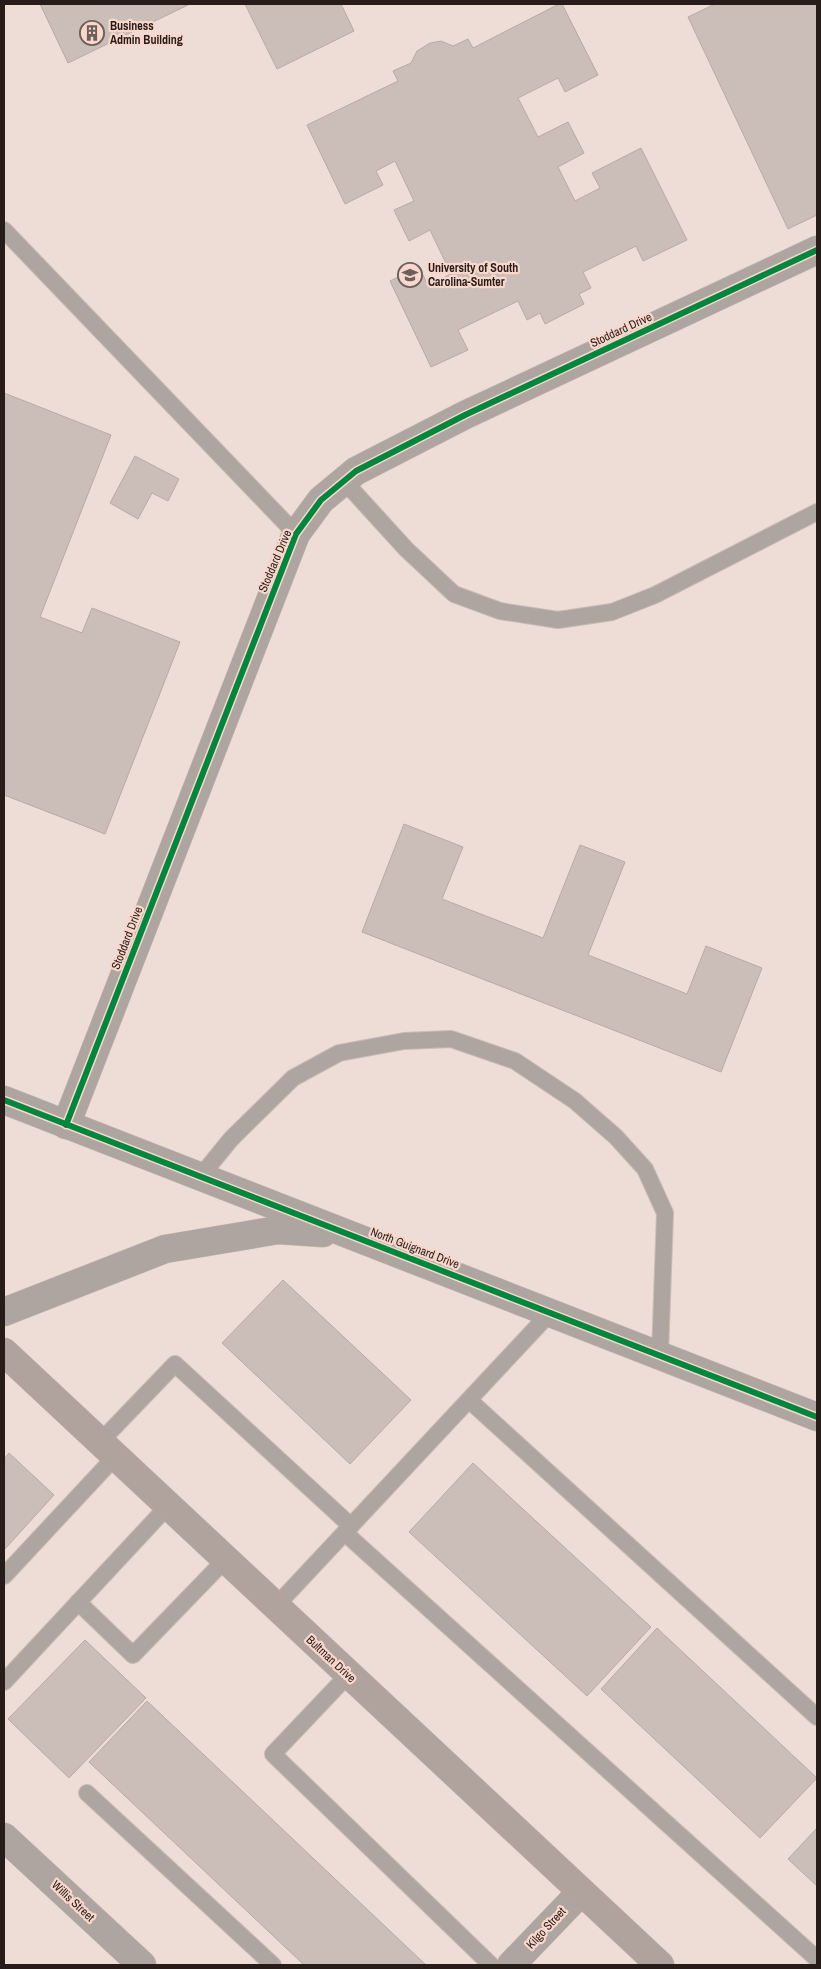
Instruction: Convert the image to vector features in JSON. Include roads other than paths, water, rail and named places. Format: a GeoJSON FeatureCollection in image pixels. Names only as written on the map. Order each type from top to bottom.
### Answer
{"type":"FeatureCollection","features":[{"type":"Feature","properties":{"kind":"highway","name":"Bultman Drive"},"geometry":{"type":"LineString","coordinates":[[4,1352],[167,1507],[660,1965]]}},
{"type":"Feature","properties":{"kind":"street","name":"Stoddard Drive"},"geometry":{"type":"LineString","coordinates":[[66,1125],[296,534],[321,500],[356,471],[465,415],[817,250]]}},
{"type":"Feature","properties":{"kind":"street","name":"North Guignard Drive"},"geometry":{"type":"LineString","coordinates":[[4,1100],[817,1417]]}},
{"type":"Feature","properties":{"kind":"street"},"geometry":{"type":"LineString","coordinates":[[4,1312],[165,1249],[278,1230],[352,1235]]}},
{"type":"Feature","properties":{"kind":"street","name":"Willis Street"},"geometry":{"type":"LineString","coordinates":[[4,1837],[142,1965]]}},
{"type":"Feature","properties":{"kind":"street","name":"Kilgo Street"},"geometry":{"type":"LineString","coordinates":[[511,1965],[580,1892]]}},
{"type":"Feature","properties":{"kind":"lane"},"geometry":{"type":"LineString","coordinates":[[4,230],[296,534]]}},
{"type":"Feature","properties":{"kind":"lane"},"geometry":{"type":"LineString","coordinates":[[344,481],[406,549],[454,594],[500,611],[558,620],[612,612],[655,595],[817,512]]}},
{"type":"Feature","properties":{"kind":"lane"},"geometry":{"type":"LineString","coordinates":[[200,1177],[231,1139],[293,1078],[339,1052],[404,1041],[451,1039],[515,1060],[575,1102],[616,1137],[644,1169],[665,1213],[660,1356]]}},
{"type":"Feature","properties":{"kind":"lane"},"geometry":{"type":"LineString","coordinates":[[275,1607],[550,1313]]}},
{"type":"Feature","properties":{"kind":"lane"},"geometry":{"type":"LineString","coordinates":[[4,1576],[175,1364],[348,1529],[817,1959]]}},
{"type":"Feature","properties":{"kind":"lane"},"geometry":{"type":"LineString","coordinates":[[469,1400],[817,1717]]}},
{"type":"Feature","properties":{"kind":"lane"},"geometry":{"type":"LineString","coordinates":[[4,1682],[167,1507]]}},
{"type":"Feature","properties":{"kind":"lane"},"geometry":{"type":"LineString","coordinates":[[78,1602],[133,1655],[224,1560]]}},
{"type":"Feature","properties":{"kind":"lane"},"geometry":{"type":"LineString","coordinates":[[348,1675],[273,1754],[491,1965]]}},
{"type":"Feature","properties":{"kind":"lane"},"geometry":{"type":"LineString","coordinates":[[87,1793],[273,1965]]}},
{"type":"Feature","properties":{"kind":"place","name":"Business Admin Building"},"geometry":{"type":"Point","coordinates":[92,33]}},
{"type":"Feature","properties":{"kind":"place","name":"University of South Carolina-Sumter"},"geometry":{"type":"Point","coordinates":[410,275]}}]}
